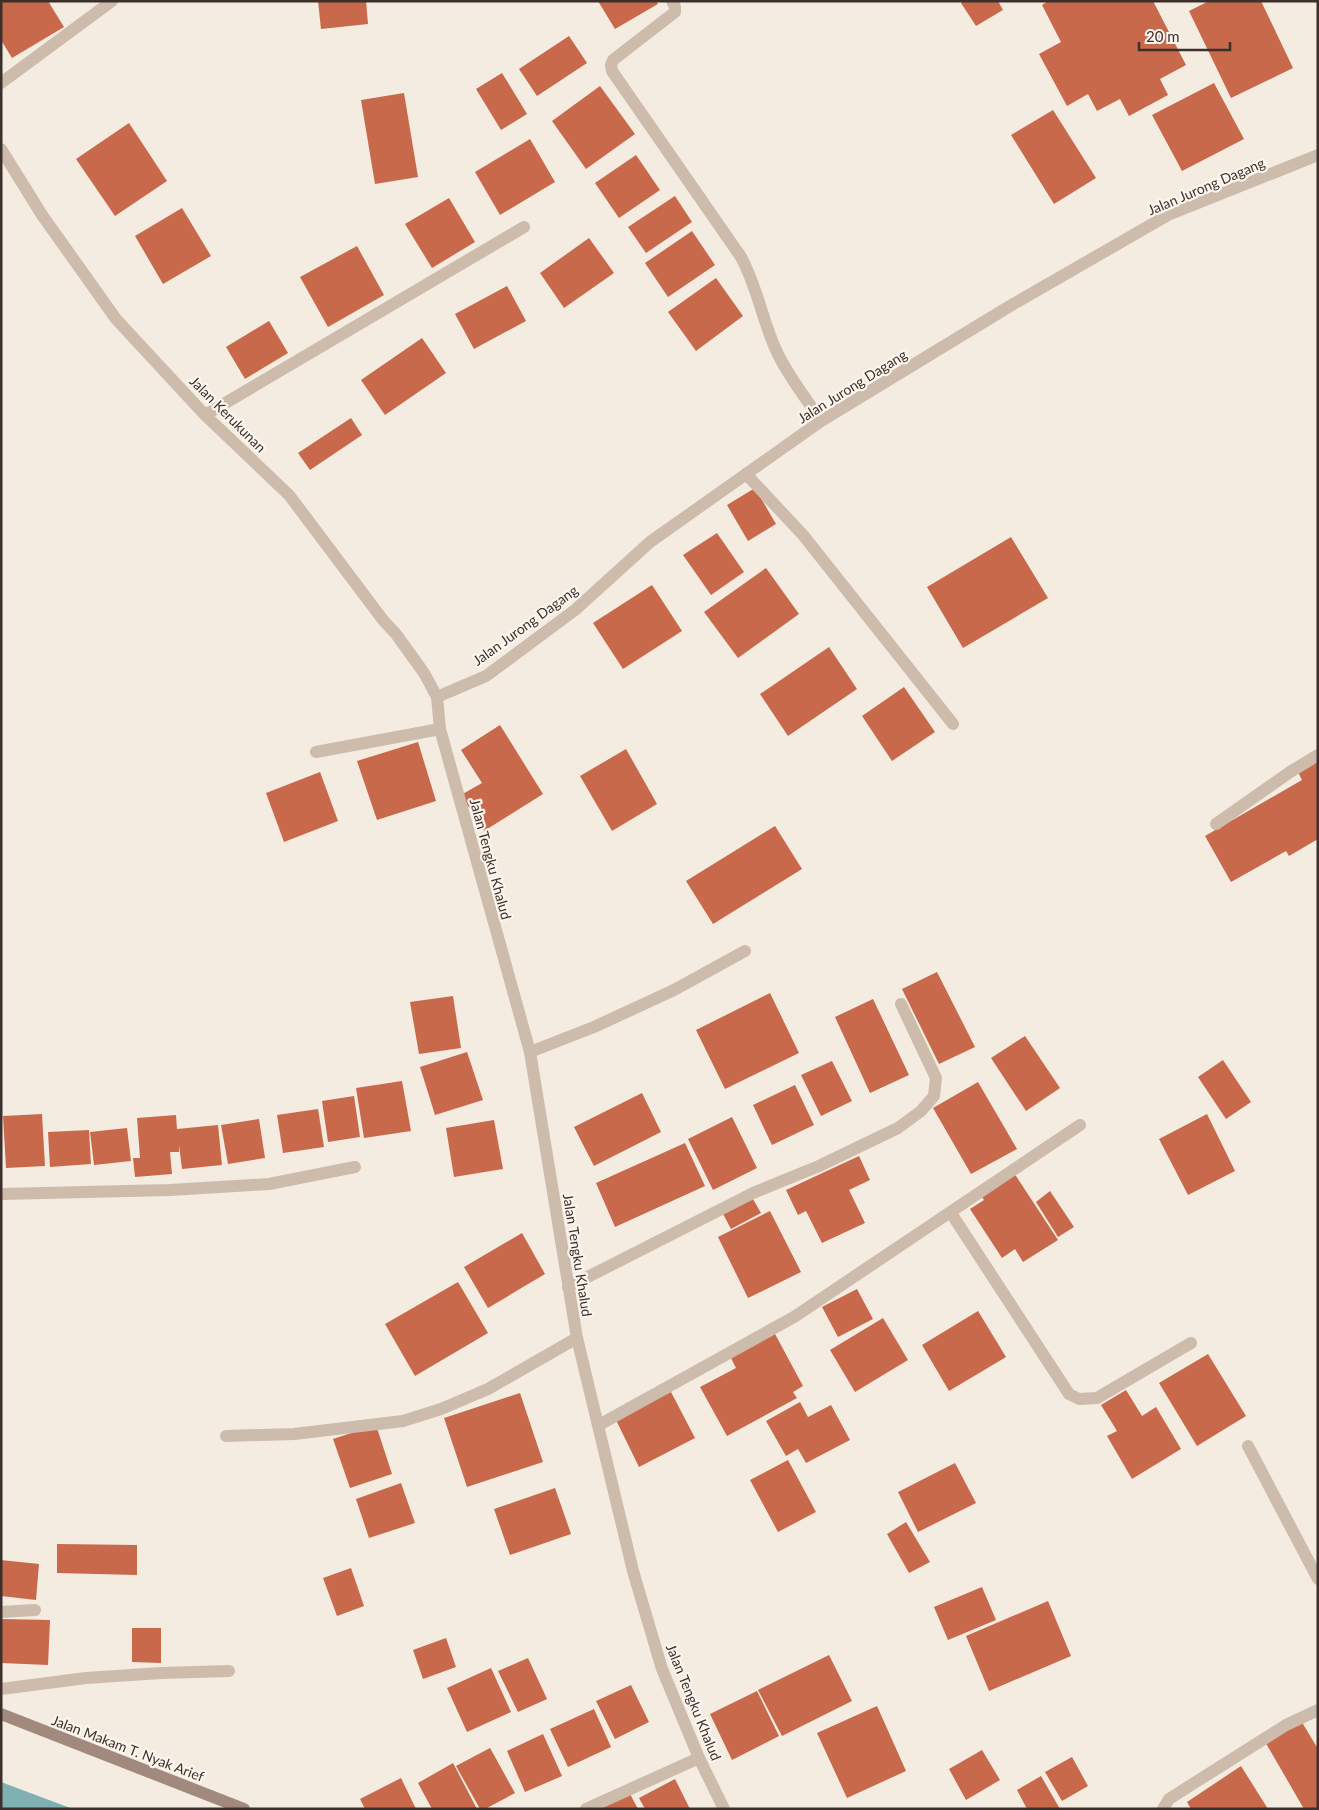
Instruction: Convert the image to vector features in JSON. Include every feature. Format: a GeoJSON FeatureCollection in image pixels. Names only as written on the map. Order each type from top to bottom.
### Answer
{"type":"FeatureCollection","features":[{"type":"Feature","properties":{"kind":"street"},"geometry":{"type":"LineString","coordinates":[[1,83],[112,1]]}},
{"type":"Feature","properties":{"kind":"street"},"geometry":{"type":"LineString","coordinates":[[672,1],[675,6],[675,12],[613,60],[611,65],[612,71],[741,257],[750,274],[776,352],[821,421]]}},
{"type":"Feature","properties":{"kind":"street","name":"Jalan Kerukunan"},"geometry":{"type":"LineString","coordinates":[[1,149],[42,215],[116,319],[205,415],[289,495],[383,620],[396,634],[424,673],[437,697]]}},
{"type":"Feature","properties":{"kind":"street","name":"Jalan Jurong Dagang"},"geometry":{"type":"LineString","coordinates":[[437,697],[486,676],[575,610],[650,542],[821,421],[1010,306],[1168,216],[1318,155]]}},
{"type":"Feature","properties":{"kind":"street"},"geometry":{"type":"LineString","coordinates":[[205,415],[524,228]]}},
{"type":"Feature","properties":{"kind":"street"},"geometry":{"type":"LineString","coordinates":[[746,474],[804,535],[953,724]]}},
{"type":"Feature","properties":{"kind":"street","name":"Jalan Tengku Khalud"},"geometry":{"type":"LineString","coordinates":[[437,697],[440,729],[530,1052],[577,1338],[633,1571],[662,1669],[699,1758],[724,1809]]}},
{"type":"Feature","properties":{"kind":"street"},"geometry":{"type":"LineString","coordinates":[[316,752],[440,729]]}},
{"type":"Feature","properties":{"kind":"street"},"geometry":{"type":"LineString","coordinates":[[1216,824],[1290,772],[1318,755]]}},
{"type":"Feature","properties":{"kind":"street"},"geometry":{"type":"LineString","coordinates":[[530,1052],[594,1027],[674,990],[745,951]]}},
{"type":"Feature","properties":{"kind":"street"},"geometry":{"type":"LineString","coordinates":[[568,1287],[752,1193],[819,1166],[898,1128],[922,1111],[934,1096],[936,1078],[901,1004]]}},
{"type":"Feature","properties":{"kind":"street"},"geometry":{"type":"LineString","coordinates":[[599,1425],[794,1317],[1080,1125]]}},
{"type":"Feature","properties":{"kind":"street"},"geometry":{"type":"LineString","coordinates":[[1,1194],[170,1190],[269,1184],[355,1167]]}},
{"type":"Feature","properties":{"kind":"street"},"geometry":{"type":"LineString","coordinates":[[950,1213],[1069,1394],[1079,1399],[1097,1398],[1191,1343]]}},
{"type":"Feature","properties":{"kind":"street"},"geometry":{"type":"LineString","coordinates":[[226,1436],[294,1434],[402,1421],[441,1409],[488,1389],[577,1338]]}},
{"type":"Feature","properties":{"kind":"street"},"geometry":{"type":"LineString","coordinates":[[1248,1446],[1318,1579]]}},
{"type":"Feature","properties":{"kind":"street"},"geometry":{"type":"LineString","coordinates":[[1,1612],[35,1610]]}},
{"type":"Feature","properties":{"kind":"street"},"geometry":{"type":"LineString","coordinates":[[1,1689],[86,1678],[229,1671]]}},
{"type":"Feature","properties":{"kind":"street"},"geometry":{"type":"LineString","coordinates":[[1163,1809],[1169,1799],[1286,1725],[1318,1710]]}},
{"type":"Feature","properties":{"kind":"street","name":"Jalan Makam T. Nyak Arief"},"geometry":{"type":"LineString","coordinates":[[1,1714],[244,1809]]}},
{"type":"Feature","properties":{"kind":"street"},"geometry":{"type":"LineString","coordinates":[[586,1809],[699,1758]]}},
{"type":"Feature","properties":{"kind":"water"},"geometry":{"type":"Polygon","coordinates":[[[1,1782],[73,1809],[1,1809],[1,1782]]]}},
{"type":"Feature","properties":{"kind":"building"},"geometry":{"type":"Polygon","coordinates":[[[1,1],[48,1],[64,27],[12,58],[1,40],[1,1]]]}},
{"type":"Feature","properties":{"kind":"building"},"geometry":{"type":"Polygon","coordinates":[[[318,1],[366,1],[368,24],[321,29],[318,1]]]}},
{"type":"Feature","properties":{"kind":"building"},"geometry":{"type":"Polygon","coordinates":[[[598,1],[656,1],[658,4],[615,29],[598,1]]]}},
{"type":"Feature","properties":{"kind":"building"},"geometry":{"type":"Polygon","coordinates":[[[964,1],[998,1],[1003,10],[976,26],[961,3],[964,1]]]}},
{"type":"Feature","properties":{"kind":"building"},"geometry":{"type":"Polygon","coordinates":[[[1048,1],[1153,1],[1186,65],[1160,79],[1168,95],[1129,116],[1120,99],[1097,111],[1088,94],[1067,106],[1039,54],[1061,42],[1042,5],[1048,1]]]}},
{"type":"Feature","properties":{"kind":"building"},"geometry":{"type":"Polygon","coordinates":[[[1209,1],[1261,1],[1293,68],[1231,98],[1189,11],[1209,1]]]}},
{"type":"Feature","properties":{"kind":"building"},"geometry":{"type":"Polygon","coordinates":[[[569,36],[587,63],[537,96],[519,69],[569,36]]]}},
{"type":"Feature","properties":{"kind":"building"},"geometry":{"type":"Polygon","coordinates":[[[502,73],[527,114],[501,130],[476,89],[502,73]]]}},
{"type":"Feature","properties":{"kind":"building"},"geometry":{"type":"Polygon","coordinates":[[[1214,83],[1244,139],[1182,171],[1152,115],[1214,83]]]}},
{"type":"Feature","properties":{"kind":"building"},"geometry":{"type":"Polygon","coordinates":[[[600,86],[635,134],[586,169],[552,121],[600,86]]]}},
{"type":"Feature","properties":{"kind":"building"},"geometry":{"type":"Polygon","coordinates":[[[404,93],[418,177],[375,184],[361,100],[404,93]]]}},
{"type":"Feature","properties":{"kind":"building"},"geometry":{"type":"Polygon","coordinates":[[[1053,110],[1096,178],[1054,204],[1011,135],[1053,110]]]}},
{"type":"Feature","properties":{"kind":"building"},"geometry":{"type":"Polygon","coordinates":[[[129,123],[167,181],[115,216],[76,159],[129,123]]]}},
{"type":"Feature","properties":{"kind":"building"},"geometry":{"type":"Polygon","coordinates":[[[530,139],[555,182],[500,215],[475,172],[530,139]]]}},
{"type":"Feature","properties":{"kind":"building"},"geometry":{"type":"Polygon","coordinates":[[[636,155],[660,190],[619,218],[595,183],[636,155]]]}},
{"type":"Feature","properties":{"kind":"building"},"geometry":{"type":"Polygon","coordinates":[[[675,196],[692,222],[646,253],[628,227],[675,196]]]}},
{"type":"Feature","properties":{"kind":"building"},"geometry":{"type":"Polygon","coordinates":[[[449,198],[475,242],[432,268],[405,224],[449,198]]]}},
{"type":"Feature","properties":{"kind":"building"},"geometry":{"type":"Polygon","coordinates":[[[182,208],[211,256],[163,284],[135,236],[182,208]]]}},
{"type":"Feature","properties":{"kind":"building"},"geometry":{"type":"Polygon","coordinates":[[[692,231],[715,265],[668,297],[645,263],[692,231]]]}},
{"type":"Feature","properties":{"kind":"building"},"geometry":{"type":"Polygon","coordinates":[[[589,238],[614,273],[564,308],[540,273],[589,238]]]}},
{"type":"Feature","properties":{"kind":"building"},"geometry":{"type":"Polygon","coordinates":[[[357,246],[384,295],[328,327],[300,277],[357,246]]]}},
{"type":"Feature","properties":{"kind":"building"},"geometry":{"type":"Polygon","coordinates":[[[716,278],[743,316],[696,351],[668,312],[716,278]]]}},
{"type":"Feature","properties":{"kind":"building"},"geometry":{"type":"Polygon","coordinates":[[[507,286],[526,321],[474,349],[455,314],[507,286]]]}},
{"type":"Feature","properties":{"kind":"building"},"geometry":{"type":"Polygon","coordinates":[[[269,321],[288,353],[245,379],[226,347],[269,321]]]}},
{"type":"Feature","properties":{"kind":"building"},"geometry":{"type":"Polygon","coordinates":[[[422,338],[446,373],[385,415],[361,380],[422,338]]]}},
{"type":"Feature","properties":{"kind":"building"},"geometry":{"type":"Polygon","coordinates":[[[351,418],[362,435],[310,470],[298,453],[351,418]]]}},
{"type":"Feature","properties":{"kind":"building"},"geometry":{"type":"Polygon","coordinates":[[[755,488],[776,524],[748,541],[727,505],[755,488]]]}},
{"type":"Feature","properties":{"kind":"building"},"geometry":{"type":"Polygon","coordinates":[[[717,533],[744,572],[711,595],[683,555],[717,533]]]}},
{"type":"Feature","properties":{"kind":"building"},"geometry":{"type":"Polygon","coordinates":[[[1011,537],[1048,598],[963,648],[927,587],[1011,537]]]}},
{"type":"Feature","properties":{"kind":"building"},"geometry":{"type":"Polygon","coordinates":[[[766,568],[799,614],[738,658],[704,612],[766,568]]]}},
{"type":"Feature","properties":{"kind":"building"},"geometry":{"type":"Polygon","coordinates":[[[652,585],[682,631],[623,669],[593,623],[652,585]]]}},
{"type":"Feature","properties":{"kind":"building"},"geometry":{"type":"Polygon","coordinates":[[[829,647],[857,689],[788,736],[760,694],[829,647]]]}},
{"type":"Feature","properties":{"kind":"building"},"geometry":{"type":"Polygon","coordinates":[[[904,687],[935,732],[892,761],[862,716],[904,687]]]}},
{"type":"Feature","properties":{"kind":"building"},"geometry":{"type":"Polygon","coordinates":[[[500,725],[543,794],[484,831],[461,795],[482,783],[461,750],[500,725]]]}},
{"type":"Feature","properties":{"kind":"building"},"geometry":{"type":"Polygon","coordinates":[[[418,742],[436,801],[377,820],[357,761],[418,742]]]}},
{"type":"Feature","properties":{"kind":"building"},"geometry":{"type":"Polygon","coordinates":[[[626,749],[657,804],[612,831],[580,776],[626,749]]]}},
{"type":"Feature","properties":{"kind":"building"},"geometry":{"type":"Polygon","coordinates":[[[1318,758],[1318,839],[1289,856],[1286,851],[1231,882],[1205,836],[1302,780],[1297,770],[1318,758]]]}},
{"type":"Feature","properties":{"kind":"building"},"geometry":{"type":"Polygon","coordinates":[[[320,772],[338,821],[284,842],[266,793],[320,772]]]}},
{"type":"Feature","properties":{"kind":"building"},"geometry":{"type":"Polygon","coordinates":[[[775,826],[802,869],[713,924],[686,881],[775,826]]]}},
{"type":"Feature","properties":{"kind":"building"},"geometry":{"type":"Polygon","coordinates":[[[937,972],[975,1047],[939,1064],[902,989],[937,972]]]}},
{"type":"Feature","properties":{"kind":"building"},"geometry":{"type":"Polygon","coordinates":[[[770,993],[799,1053],[725,1089],[696,1030],[770,993]]]}},
{"type":"Feature","properties":{"kind":"building"},"geometry":{"type":"Polygon","coordinates":[[[453,996],[461,1048],[419,1054],[410,1002],[453,996]]]}},
{"type":"Feature","properties":{"kind":"building"},"geometry":{"type":"Polygon","coordinates":[[[873,999],[909,1075],[870,1093],[835,1017],[873,999]]]}},
{"type":"Feature","properties":{"kind":"building"},"geometry":{"type":"Polygon","coordinates":[[[1025,1036],[1060,1088],[1026,1111],[991,1058],[1025,1036]]]}},
{"type":"Feature","properties":{"kind":"building"},"geometry":{"type":"Polygon","coordinates":[[[467,1052],[483,1100],[435,1115],[420,1067],[467,1052]]]}},
{"type":"Feature","properties":{"kind":"building"},"geometry":{"type":"Polygon","coordinates":[[[1223,1060],[1251,1102],[1226,1119],[1198,1077],[1223,1060]]]}},
{"type":"Feature","properties":{"kind":"building"},"geometry":{"type":"Polygon","coordinates":[[[832,1061],[852,1101],[821,1116],[801,1075],[832,1061]]]}},
{"type":"Feature","properties":{"kind":"building"},"geometry":{"type":"Polygon","coordinates":[[[402,1081],[411,1131],[364,1138],[356,1088],[402,1081]]]}},
{"type":"Feature","properties":{"kind":"building"},"geometry":{"type":"Polygon","coordinates":[[[978,1082],[1017,1149],[971,1174],[933,1108],[978,1082]]]}},
{"type":"Feature","properties":{"kind":"building"},"geometry":{"type":"Polygon","coordinates":[[[795,1085],[814,1125],[772,1145],[753,1105],[795,1085]]]}},
{"type":"Feature","properties":{"kind":"building"},"geometry":{"type":"Polygon","coordinates":[[[642,1093],[661,1132],[594,1166],[574,1127],[642,1093]]]}},
{"type":"Feature","properties":{"kind":"building"},"geometry":{"type":"Polygon","coordinates":[[[354,1096],[360,1137],[328,1142],[322,1101],[354,1096]]]}},
{"type":"Feature","properties":{"kind":"building"},"geometry":{"type":"Polygon","coordinates":[[[318,1109],[324,1147],[283,1153],[277,1115],[318,1109]]]}},
{"type":"Feature","properties":{"kind":"building"},"geometry":{"type":"Polygon","coordinates":[[[42,1114],[45,1166],[6,1168],[3,1116],[42,1114]]]}},
{"type":"Feature","properties":{"kind":"building"},"geometry":{"type":"Polygon","coordinates":[[[1207,1114],[1235,1171],[1188,1195],[1159,1139],[1207,1114]]]}},
{"type":"Feature","properties":{"kind":"building"},"geometry":{"type":"Polygon","coordinates":[[[176,1115],[177,1129],[218,1125],[222,1165],[182,1169],[179,1145],[179,1152],[170,1152],[172,1174],[135,1177],[133,1158],[140,1158],[137,1118],[176,1115]]]}},
{"type":"Feature","properties":{"kind":"building"},"geometry":{"type":"Polygon","coordinates":[[[732,1117],[757,1168],[713,1190],[688,1139],[732,1117]]]}},
{"type":"Feature","properties":{"kind":"building"},"geometry":{"type":"Polygon","coordinates":[[[259,1119],[265,1158],[228,1164],[221,1125],[259,1119]]]}},
{"type":"Feature","properties":{"kind":"building"},"geometry":{"type":"Polygon","coordinates":[[[494,1120],[503,1169],[454,1177],[446,1128],[494,1120]]]}},
{"type":"Feature","properties":{"kind":"building"},"geometry":{"type":"Polygon","coordinates":[[[127,1128],[131,1161],[94,1165],[90,1132],[127,1128]]]}},
{"type":"Feature","properties":{"kind":"building"},"geometry":{"type":"Polygon","coordinates":[[[89,1130],[91,1164],[50,1167],[48,1132],[89,1130]]]}},
{"type":"Feature","properties":{"kind":"building"},"geometry":{"type":"Polygon","coordinates":[[[685,1143],[705,1186],[615,1227],[596,1183],[685,1143]]]}},
{"type":"Feature","properties":{"kind":"building"},"geometry":{"type":"Polygon","coordinates":[[[859,1156],[870,1180],[849,1190],[865,1223],[822,1243],[806,1211],[798,1215],[786,1190],[859,1156]]]}},
{"type":"Feature","properties":{"kind":"building"},"geometry":{"type":"Polygon","coordinates":[[[1014,1173],[1058,1240],[1023,1262],[1015,1249],[1002,1258],[970,1209],[984,1200],[980,1194],[1014,1173]]]}},
{"type":"Feature","properties":{"kind":"building"},"geometry":{"type":"Polygon","coordinates":[[[1050,1191],[1074,1227],[1058,1237],[1036,1202],[1050,1191]]]}},
{"type":"Feature","properties":{"kind":"building"},"geometry":{"type":"Polygon","coordinates":[[[750,1194],[761,1213],[731,1229],[721,1210],[750,1194]]]}},
{"type":"Feature","properties":{"kind":"building"},"geometry":{"type":"Polygon","coordinates":[[[770,1211],[801,1272],[748,1298],[718,1237],[770,1211]]]}},
{"type":"Feature","properties":{"kind":"building"},"geometry":{"type":"Polygon","coordinates":[[[522,1233],[545,1274],[488,1308],[464,1267],[522,1233]]]}},
{"type":"Feature","properties":{"kind":"building"},"geometry":{"type":"Polygon","coordinates":[[[458,1282],[488,1333],[415,1376],[385,1324],[458,1282]]]}},
{"type":"Feature","properties":{"kind":"building"},"geometry":{"type":"Polygon","coordinates":[[[857,1289],[873,1319],[838,1337],[822,1307],[857,1289]]]}},
{"type":"Feature","properties":{"kind":"building"},"geometry":{"type":"Polygon","coordinates":[[[978,1311],[1006,1357],[949,1391],[922,1345],[978,1311]]]}},
{"type":"Feature","properties":{"kind":"building"},"geometry":{"type":"Polygon","coordinates":[[[883,1318],[908,1360],[855,1392],[830,1350],[883,1318]]]}},
{"type":"Feature","properties":{"kind":"building"},"geometry":{"type":"Polygon","coordinates":[[[775,1334],[803,1386],[793,1392],[797,1398],[727,1436],[700,1387],[736,1368],[731,1358],[775,1334]]]}},
{"type":"Feature","properties":{"kind":"building"},"geometry":{"type":"Polygon","coordinates":[[[1208,1354],[1246,1416],[1197,1446],[1159,1383],[1208,1354]]]}},
{"type":"Feature","properties":{"kind":"building"},"geometry":{"type":"Polygon","coordinates":[[[1126,1390],[1142,1416],[1156,1407],[1181,1449],[1132,1479],[1107,1436],[1117,1431],[1101,1405],[1126,1390]]]}},
{"type":"Feature","properties":{"kind":"building"},"geometry":{"type":"Polygon","coordinates":[[[671,1392],[695,1438],[639,1467],[616,1420],[671,1392]]]}},
{"type":"Feature","properties":{"kind":"building"},"geometry":{"type":"Polygon","coordinates":[[[520,1393],[543,1462],[467,1487],[444,1418],[520,1393]]]}},
{"type":"Feature","properties":{"kind":"building"},"geometry":{"type":"Polygon","coordinates":[[[800,1402],[808,1417],[831,1405],[850,1440],[806,1463],[798,1449],[786,1456],[766,1421],[800,1402]]]}},
{"type":"Feature","properties":{"kind":"building"},"geometry":{"type":"Polygon","coordinates":[[[376,1425],[392,1474],[350,1488],[333,1439],[376,1425]]]}},
{"type":"Feature","properties":{"kind":"building"},"geometry":{"type":"Polygon","coordinates":[[[788,1460],[816,1512],[778,1532],[750,1480],[788,1460]]]}},
{"type":"Feature","properties":{"kind":"building"},"geometry":{"type":"Polygon","coordinates":[[[955,1463],[976,1503],[918,1532],[898,1492],[955,1463]]]}},
{"type":"Feature","properties":{"kind":"building"},"geometry":{"type":"Polygon","coordinates":[[[401,1483],[415,1523],[369,1538],[356,1499],[401,1483]]]}},
{"type":"Feature","properties":{"kind":"building"},"geometry":{"type":"Polygon","coordinates":[[[555,1488],[571,1534],[510,1555],[494,1509],[555,1488]]]}},
{"type":"Feature","properties":{"kind":"building"},"geometry":{"type":"Polygon","coordinates":[[[906,1522],[930,1562],[909,1573],[887,1534],[906,1522]]]}},
{"type":"Feature","properties":{"kind":"building"},"geometry":{"type":"Polygon","coordinates":[[[57,1544],[137,1545],[137,1575],[57,1573],[57,1544]]]}},
{"type":"Feature","properties":{"kind":"building"},"geometry":{"type":"Polygon","coordinates":[[[1,1560],[39,1564],[36,1600],[1,1596],[1,1560]]]}},
{"type":"Feature","properties":{"kind":"building"},"geometry":{"type":"Polygon","coordinates":[[[351,1568],[364,1606],[337,1616],[323,1578],[351,1568]]]}},
{"type":"Feature","properties":{"kind":"building"},"geometry":{"type":"Polygon","coordinates":[[[982,1587],[996,1620],[948,1640],[934,1607],[982,1587]]]}},
{"type":"Feature","properties":{"kind":"building"},"geometry":{"type":"Polygon","coordinates":[[[1048,1601],[1071,1656],[989,1691],[966,1636],[1048,1601]]]}},
{"type":"Feature","properties":{"kind":"building"},"geometry":{"type":"Polygon","coordinates":[[[1,1619],[50,1620],[48,1665],[1,1663],[1,1619]]]}},
{"type":"Feature","properties":{"kind":"building"},"geometry":{"type":"Polygon","coordinates":[[[132,1628],[161,1628],[161,1663],[132,1662],[132,1628]]]}},
{"type":"Feature","properties":{"kind":"building"},"geometry":{"type":"Polygon","coordinates":[[[446,1638],[456,1667],[423,1679],[413,1650],[446,1638]]]}},
{"type":"Feature","properties":{"kind":"building"},"geometry":{"type":"Polygon","coordinates":[[[829,1655],[852,1701],[782,1736],[758,1690],[829,1655]]]}},
{"type":"Feature","properties":{"kind":"building"},"geometry":{"type":"Polygon","coordinates":[[[528,1658],[547,1699],[518,1712],[498,1671],[528,1658]]]}},
{"type":"Feature","properties":{"kind":"building"},"geometry":{"type":"Polygon","coordinates":[[[491,1668],[511,1712],[467,1732],[447,1688],[491,1668]]]}},
{"type":"Feature","properties":{"kind":"building"},"geometry":{"type":"Polygon","coordinates":[[[631,1685],[649,1722],[615,1739],[596,1701],[631,1685]]]}},
{"type":"Feature","properties":{"kind":"building"},"geometry":{"type":"Polygon","coordinates":[[[757,1691],[779,1736],[732,1760],[710,1714],[757,1691]]]}},
{"type":"Feature","properties":{"kind":"building"},"geometry":{"type":"Polygon","coordinates":[[[877,1706],[906,1771],[847,1798],[817,1733],[877,1706]]]}},
{"type":"Feature","properties":{"kind":"building"},"geometry":{"type":"Polygon","coordinates":[[[594,1709],[611,1747],[568,1767],[550,1729],[594,1709]]]}},
{"type":"Feature","properties":{"kind":"building"},"geometry":{"type":"Polygon","coordinates":[[[1300,1719],[1318,1749],[1318,1809],[1304,1809],[1264,1740],[1300,1719]]]}},
{"type":"Feature","properties":{"kind":"building"},"geometry":{"type":"Polygon","coordinates":[[[543,1734],[562,1776],[525,1792],[507,1751],[543,1734]]]}},
{"type":"Feature","properties":{"kind":"building"},"geometry":{"type":"Polygon","coordinates":[[[490,1748],[515,1793],[485,1809],[480,1809],[456,1766],[490,1748]]]}},
{"type":"Feature","properties":{"kind":"building"},"geometry":{"type":"Polygon","coordinates":[[[982,1750],[1000,1780],[966,1800],[949,1769],[982,1750]]]}},
{"type":"Feature","properties":{"kind":"building"},"geometry":{"type":"Polygon","coordinates":[[[1072,1757],[1088,1786],[1062,1801],[1045,1772],[1072,1757]]]}},
{"type":"Feature","properties":{"kind":"building"},"geometry":{"type":"Polygon","coordinates":[[[453,1763],[477,1809],[432,1809],[418,1783],[453,1763]]]}},
{"type":"Feature","properties":{"kind":"building"},"geometry":{"type":"Polygon","coordinates":[[[1241,1766],[1268,1809],[1191,1809],[1187,1802],[1241,1766]]]}},
{"type":"Feature","properties":{"kind":"building"},"geometry":{"type":"Polygon","coordinates":[[[1041,1776],[1060,1809],[1027,1809],[1017,1790],[1041,1776]]]}},
{"type":"Feature","properties":{"kind":"building"},"geometry":{"type":"Polygon","coordinates":[[[401,1778],[416,1809],[365,1809],[360,1799],[401,1778]]]}},
{"type":"Feature","properties":{"kind":"building"},"geometry":{"type":"Polygon","coordinates":[[[675,1779],[690,1809],[645,1809],[639,1798],[675,1779]]]}},
{"type":"Feature","properties":{"kind":"building"},"geometry":{"type":"Polygon","coordinates":[[[629,1792],[638,1809],[597,1809],[629,1792]]]}}]}
